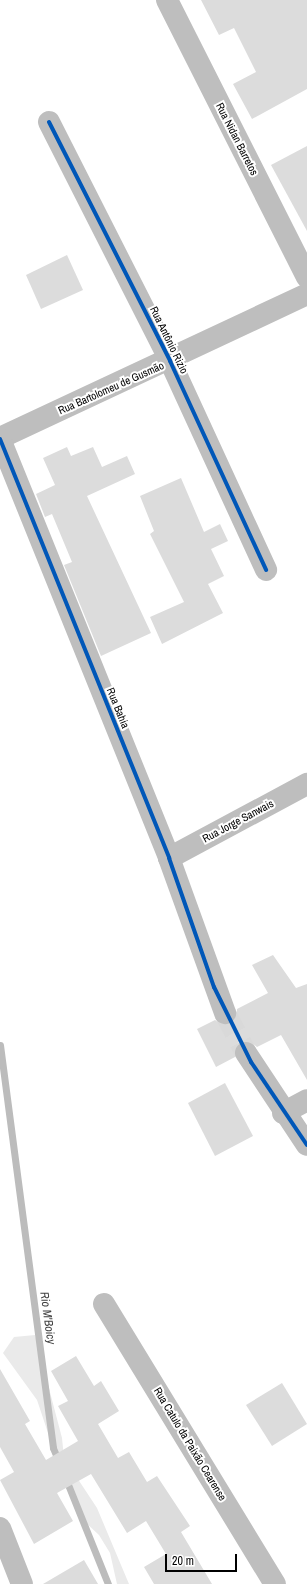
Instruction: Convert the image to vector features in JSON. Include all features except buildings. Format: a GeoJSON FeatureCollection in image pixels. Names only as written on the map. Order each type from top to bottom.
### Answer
{"type":"FeatureCollection","features":[{"type":"Feature","properties":{"kind":"street","name":"Rua Nidan Barretos"},"geometry":{"type":"LineString","coordinates":[[167,0],[307,277]]}},
{"type":"Feature","properties":{"kind":"street","name":"Rua Antônio Rizio"},"geometry":{"type":"LineString","coordinates":[[49,122],[170,361],[266,570]]}},
{"type":"Feature","properties":{"kind":"street","name":"Rua Bartolomeu de Gusmão"},"geometry":{"type":"LineString","coordinates":[[0,438],[170,361],[307,294]]}},
{"type":"Feature","properties":{"kind":"street","name":"Rua Bahia"},"geometry":{"type":"LineString","coordinates":[[0,438],[169,858],[214,987],[225,1013]]}},
{"type":"Feature","properties":{"kind":"street","name":"Rua Jorge Sanwais"},"geometry":{"type":"LineString","coordinates":[[169,858],[307,784]]}},
{"type":"Feature","properties":{"kind":"street"},"geometry":{"type":"LineString","coordinates":[[246,1053],[283,1113],[307,1145]]}},
{"type":"Feature","properties":{"kind":"street"},"geometry":{"type":"LineString","coordinates":[[283,1113],[307,1100]]}},
{"type":"Feature","properties":{"kind":"street","name":"Rua Catulo da Paixão Cearense"},"geometry":{"type":"LineString","coordinates":[[104,1304],[276,1584]]}},
{"type":"Feature","properties":{"kind":"street"},"geometry":{"type":"LineString","coordinates":[[0,1528],[22,1584]]}},
{"type":"Feature","properties":{"kind":"shaded area"},"geometry":{"type":"Polygon","coordinates":[[[35,1335],[62,1438],[64,1458],[97,1508],[129,1584],[117,1584],[110,1553],[99,1535],[84,1521],[55,1467],[53,1448],[37,1400],[3,1353],[14,1337],[35,1335]]]}},
{"type":"Feature","properties":{"kind":"waterway","name":"Rio M'Boicy"},"geometry":{"type":"LineString","coordinates":[[0,1045],[53,1448],[59,1462]]}},
{"type":"Feature","properties":{"kind":"waterway","name":"Rio M'Boicy"},"geometry":{"type":"LineString","coordinates":[[65,1477],[108,1584]]}},
{"type":"Feature","properties":{"kind":"tunnel"},"geometry":{"type":"LineString","coordinates":[[225,1013],[246,1053]]}},
{"type":"Feature","properties":{"kind":"cycle path"},"geometry":{"type":"LineString","coordinates":[[49,122],[170,361],[266,570]]}},
{"type":"Feature","properties":{"kind":"cycle path"},"geometry":{"type":"LineString","coordinates":[[0,439],[169,858],[214,987],[251,1062],[307,1145]]}}]}
